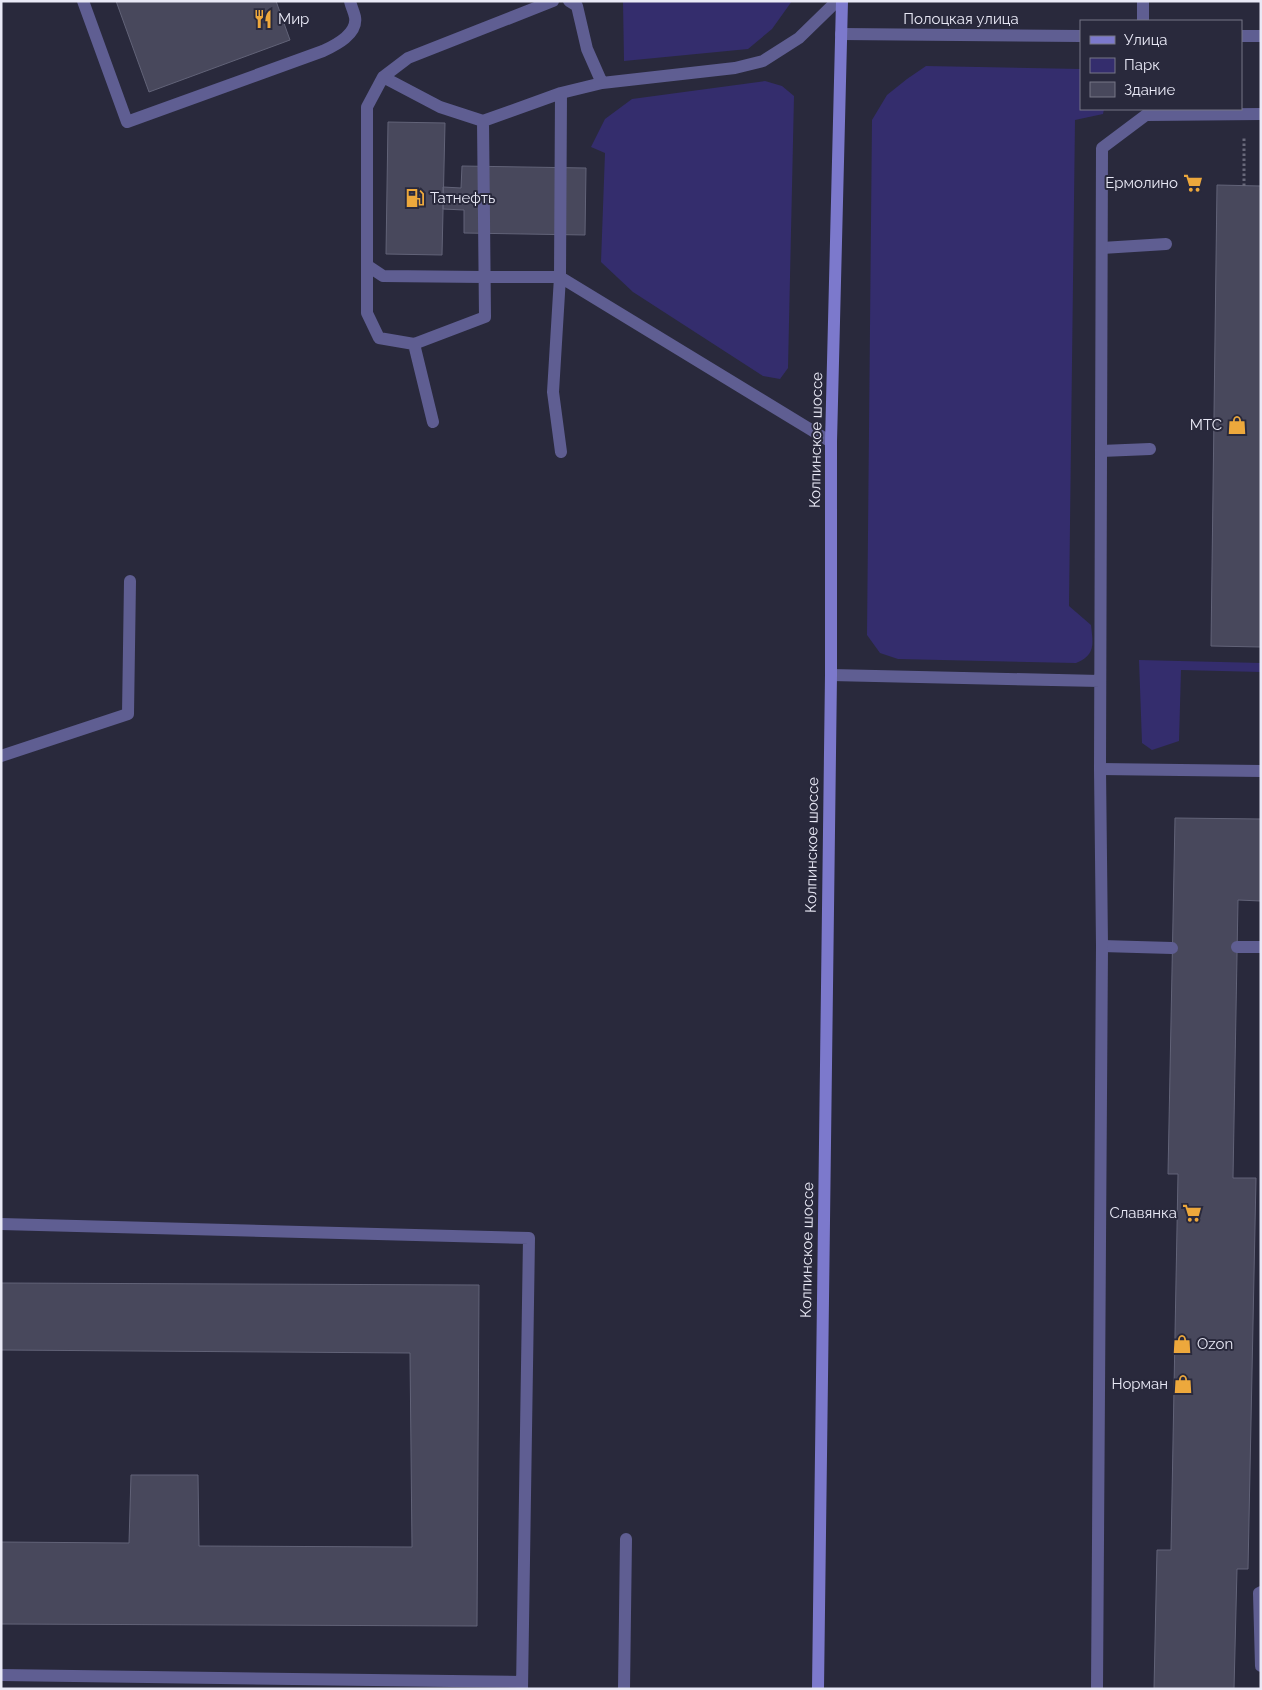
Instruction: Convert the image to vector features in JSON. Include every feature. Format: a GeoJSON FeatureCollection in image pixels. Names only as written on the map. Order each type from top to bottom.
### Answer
{"type":"FeatureCollection","features":[{"type":"Feature","properties":{"kind":"main road","name":"Колпинское шоссе"},"geometry":{"type":"LineString","coordinates":[[818,1689],[831,675],[831,442],[842,1]]}},
{"type":"Feature","properties":{"kind":"street"},"geometry":{"type":"LineString","coordinates":[[83,1],[127,122],[324,51],[341,43],[353,28],[355,19],[350,1]]}},
{"type":"Feature","properties":{"kind":"street"},"geometry":{"type":"LineString","coordinates":[[483,121],[485,317],[414,344],[379,338],[367,313],[368,107],[383,77],[408,58],[553,1]]}},
{"type":"Feature","properties":{"kind":"street"},"geometry":{"type":"LineString","coordinates":[[569,1],[577,6],[587,50],[602,83]]}},
{"type":"Feature","properties":{"kind":"street"},"geometry":{"type":"LineString","coordinates":[[383,77],[440,107],[483,121],[561,93],[602,83],[735,68],[763,60],[799,38],[837,1]]}},
{"type":"Feature","properties":{"kind":"street"},"geometry":{"type":"LineString","coordinates":[[1143,1],[1143,20]]}},
{"type":"Feature","properties":{"kind":"street","name":"Полоцкая улица"},"geometry":{"type":"LineString","coordinates":[[841,34],[1080,36]]}},
{"type":"Feature","properties":{"kind":"street"},"geometry":{"type":"LineString","coordinates":[[1242,36],[1261,36]]}},
{"type":"Feature","properties":{"kind":"street"},"geometry":{"type":"LineString","coordinates":[[561,93],[560,277],[553,392],[561,452]]}},
{"type":"Feature","properties":{"kind":"street"},"geometry":{"type":"LineString","coordinates":[[1097,1689],[1102,946],[1100,681],[1102,148],[1146,115],[1261,114]]}},
{"type":"Feature","properties":{"kind":"street"},"geometry":{"type":"LineString","coordinates":[[1102,248],[1166,244]]}},
{"type":"Feature","properties":{"kind":"street"},"geometry":{"type":"LineString","coordinates":[[368,266],[383,276],[560,277],[831,442]]}},
{"type":"Feature","properties":{"kind":"street"},"geometry":{"type":"LineString","coordinates":[[414,344],[432,422]]}},
{"type":"Feature","properties":{"kind":"street"},"geometry":{"type":"LineString","coordinates":[[1101,451],[1150,449]]}},
{"type":"Feature","properties":{"kind":"street"},"geometry":{"type":"LineString","coordinates":[[1,756],[128,714],[130,581]]}},
{"type":"Feature","properties":{"kind":"street"},"geometry":{"type":"LineString","coordinates":[[831,675],[1100,681]]}},
{"type":"Feature","properties":{"kind":"street"},"geometry":{"type":"LineString","coordinates":[[1100,769],[1261,770]]}},
{"type":"Feature","properties":{"kind":"street"},"geometry":{"type":"LineString","coordinates":[[1102,946],[1172,948]]}},
{"type":"Feature","properties":{"kind":"street"},"geometry":{"type":"LineString","coordinates":[[1237,947],[1261,947]]}},
{"type":"Feature","properties":{"kind":"street"},"geometry":{"type":"LineString","coordinates":[[1,1224],[529,1238],[522,1685],[1,1676]]}},
{"type":"Feature","properties":{"kind":"street"},"geometry":{"type":"LineString","coordinates":[[624,1689],[626,1539]]}},
{"type":"Feature","properties":{"kind":"street"},"geometry":{"type":"LineString","coordinates":[[1261,1592],[1259,1593],[1261,1666]]}},
{"type":"Feature","properties":{"kind":"path"},"geometry":{"type":"LineString","coordinates":[[1244,114],[1244,186]]}},
{"type":"Feature","properties":{"kind":"green space"},"geometry":{"type":"Polygon","coordinates":[[[623,1],[792,1],[772,29],[748,49],[624,61],[623,1]]]}},
{"type":"Feature","properties":{"kind":"green space"},"geometry":{"type":"Polygon","coordinates":[[[926,66],[1080,69],[1080,110],[1104,110],[1103,114],[1075,120],[1069,606],[1091,625],[1092,643],[1092,648],[1087,656],[1076,663],[898,659],[880,653],[867,635],[872,120],[887,95],[926,66]]]}},
{"type":"Feature","properties":{"kind":"green space"},"geometry":{"type":"Polygon","coordinates":[[[765,81],[782,86],[794,96],[788,368],[780,379],[763,376],[633,292],[601,262],[605,153],[591,147],[605,119],[632,99],[765,81]]]}},
{"type":"Feature","properties":{"kind":"green space"},"geometry":{"type":"Polygon","coordinates":[[[1139,660],[1261,663],[1261,672],[1181,670],[1179,741],[1152,750],[1142,743],[1139,660]]]}},
{"type":"Feature","properties":{"kind":"building"},"geometry":{"type":"Polygon","coordinates":[[[116,1],[276,1],[290,40],[149,92],[116,1]]]}},
{"type":"Feature","properties":{"kind":"building","name":"Татнефть"},"geometry":{"type":"Polygon","coordinates":[[[388,122],[445,123],[442,255],[386,254],[388,122]]]}},
{"type":"Feature","properties":{"kind":"building"},"geometry":{"type":"Polygon","coordinates":[[[462,166],[586,168],[585,235],[464,233],[464,210],[443,209],[443,187],[461,188],[462,166]]]}},
{"type":"Feature","properties":{"kind":"building"},"geometry":{"type":"Polygon","coordinates":[[[1217,185],[1261,186],[1261,647],[1211,646],[1217,185]]]}},
{"type":"Feature","properties":{"kind":"building"},"geometry":{"type":"Polygon","coordinates":[[[1175,818],[1261,819],[1261,901],[1238,900],[1233,1178],[1256,1178],[1248,1569],[1237,1569],[1234,1689],[1154,1689],[1157,1550],[1171,1550],[1178,1174],[1168,1174],[1175,818]]]}},
{"type":"Feature","properties":{"kind":"building"},"geometry":{"type":"Polygon","coordinates":[[[1,1283],[479,1285],[477,1626],[1,1624],[1,1542],[129,1543],[131,1475],[198,1475],[199,1546],[412,1547],[410,1353],[1,1350],[1,1283]]]}},
{"type":"Feature","properties":{"kind":"place","name":"Мир"},"geometry":{"type":"Point","coordinates":[263,19]}},
{"type":"Feature","properties":{"kind":"place","name":"Ермолино"},"geometry":{"type":"Point","coordinates":[1193,183]}},
{"type":"Feature","properties":{"kind":"place","name":"Татнефть"},"geometry":{"type":"Point","coordinates":[415,198]}},
{"type":"Feature","properties":{"kind":"place","name":"МТС"},"geometry":{"type":"Point","coordinates":[1237,425]}},
{"type":"Feature","properties":{"kind":"place","name":"Славянка"},"geometry":{"type":"Point","coordinates":[1192,1213]}},
{"type":"Feature","properties":{"kind":"place","name":"Ozon"},"geometry":{"type":"Point","coordinates":[1182,1344]}},
{"type":"Feature","properties":{"kind":"place","name":"Норман"},"geometry":{"type":"Point","coordinates":[1183,1384]}}]}
